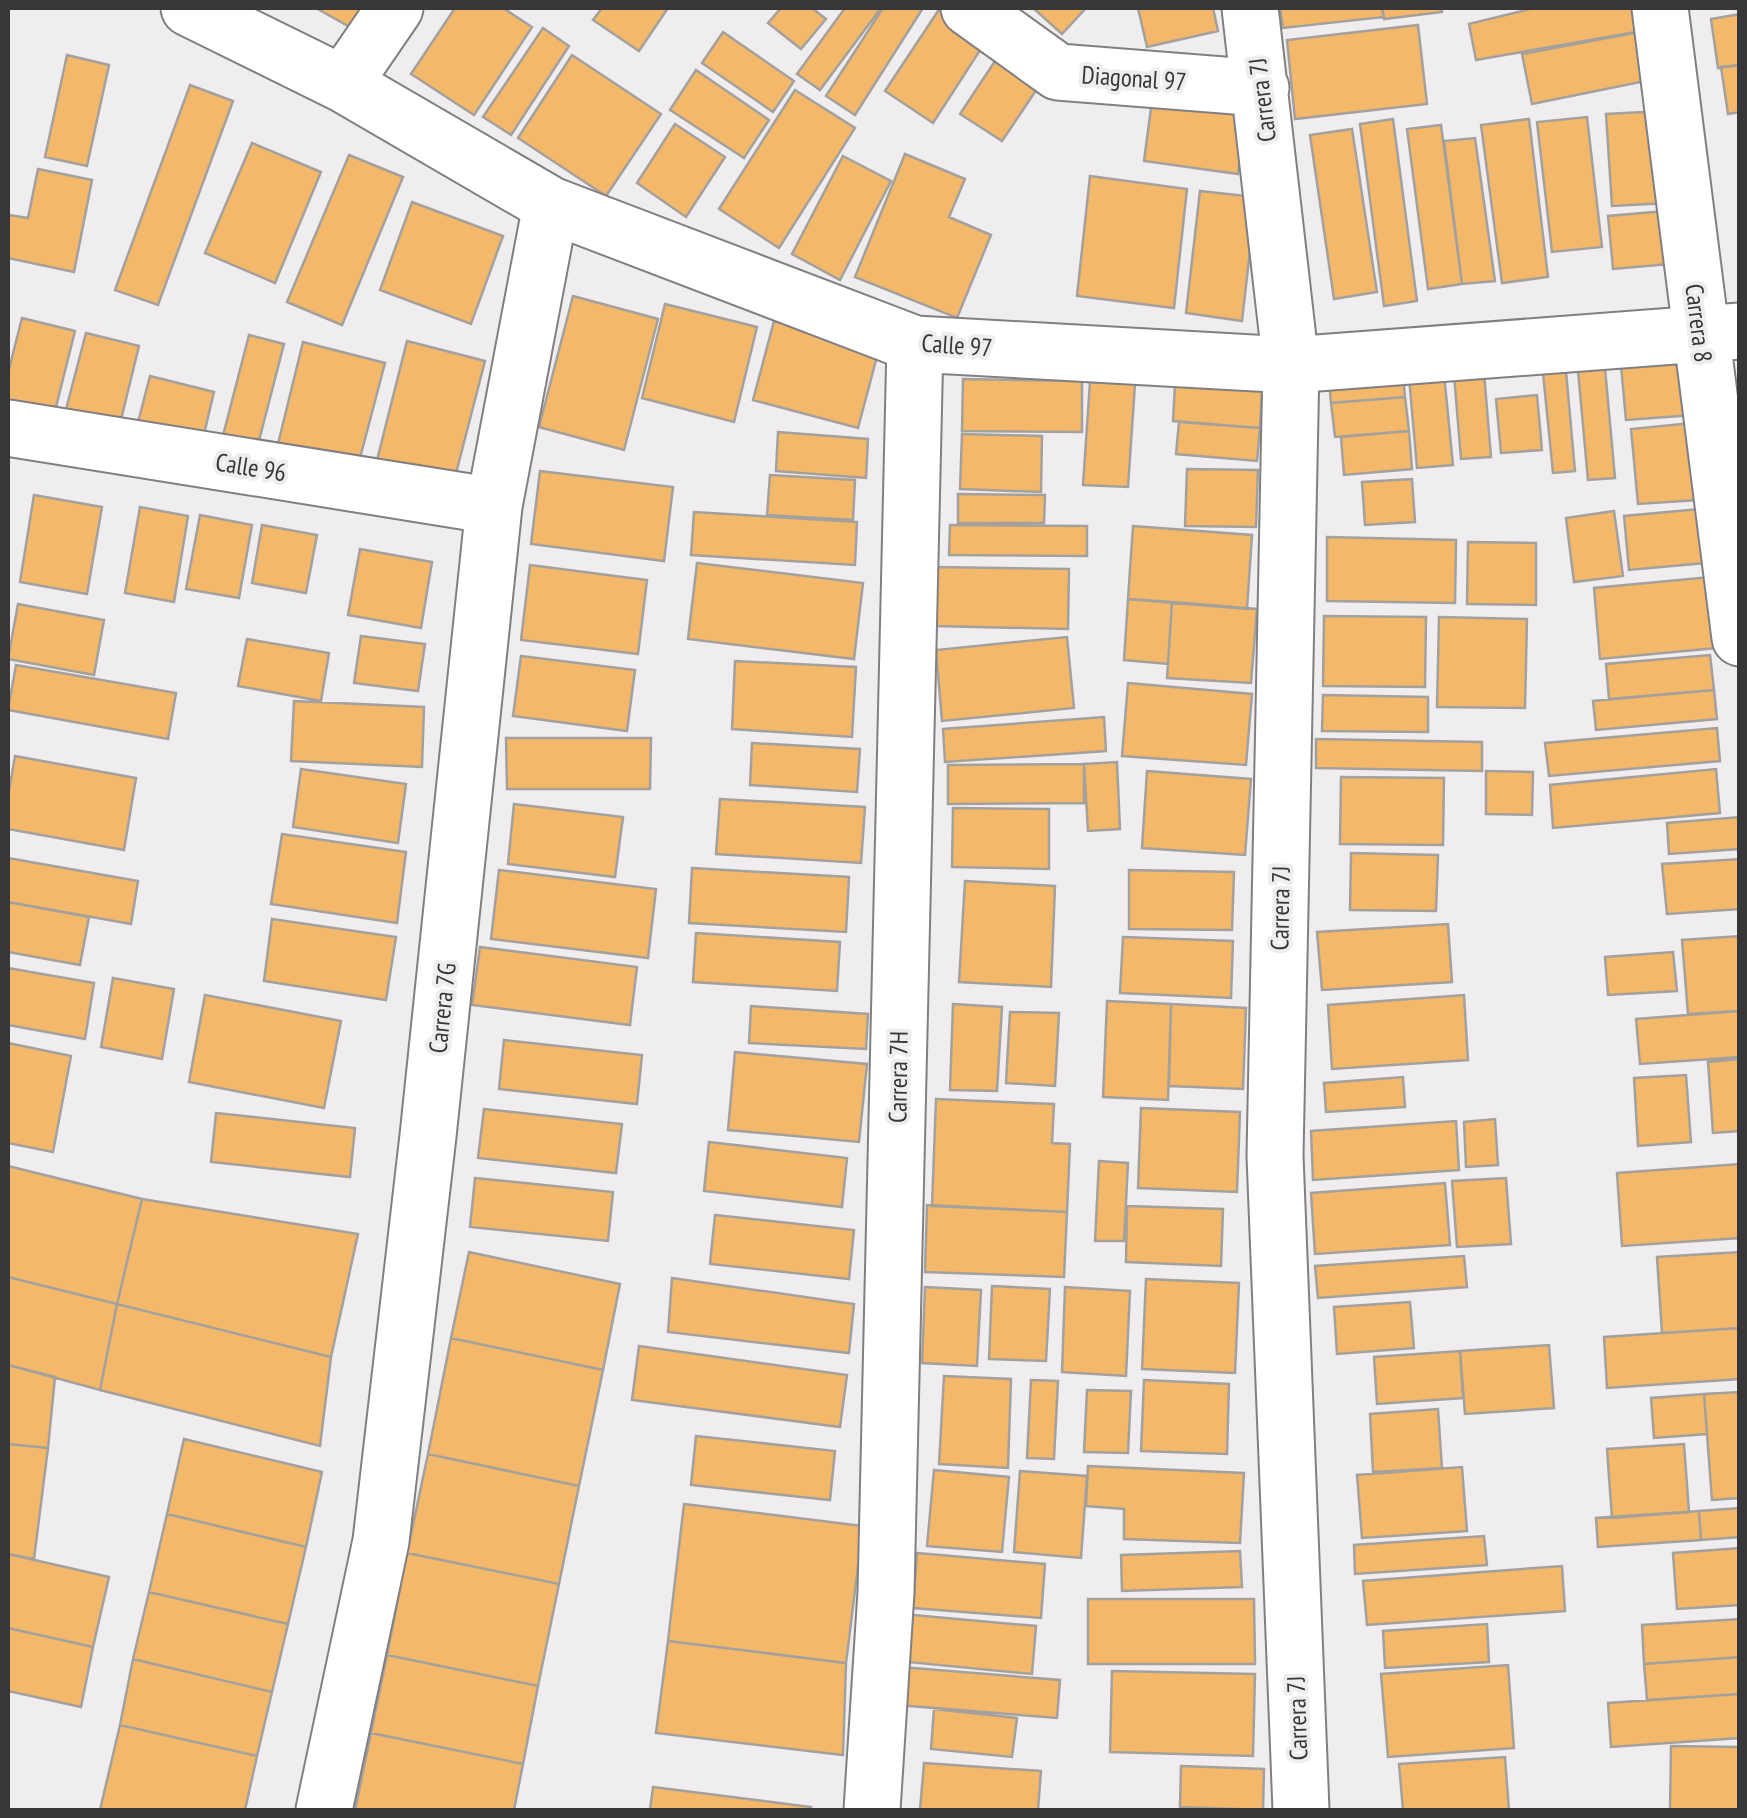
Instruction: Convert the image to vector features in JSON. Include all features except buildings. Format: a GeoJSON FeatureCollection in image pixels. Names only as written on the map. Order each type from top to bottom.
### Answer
{"type":"FeatureCollection","features":[{"type":"Feature","properties":{"kind":"street","name":"Calle 97"},"geometry":{"type":"LineString","coordinates":[[190,8],[344,84],[551,205],[915,344],[1291,364],[1720,332]]}},
{"type":"Feature","properties":{"kind":"street"},"geometry":{"type":"LineString","coordinates":[[344,84],[394,8]]}},
{"type":"Feature","properties":{"kind":"street","name":"Diagonal 97"},"geometry":{"type":"LineString","coordinates":[[969,8],[1058,72],[1261,88]]}},
{"type":"Feature","properties":{"kind":"street","name":"Carrera 7J"},"geometry":{"type":"LineString","coordinates":[[1250,8],[1291,364],[1274,1156],[1300,1810]]}},
{"type":"Feature","properties":{"kind":"street","name":"Carrera 8"},"geometry":{"type":"LineString","coordinates":[[1660,8],[1720,332],[1740,638]]}},
{"type":"Feature","properties":{"kind":"street","name":"Carrera 7G"},"geometry":{"type":"LineString","coordinates":[[324,1810],[381,1540],[494,506],[551,205]]}},
{"type":"Feature","properties":{"kind":"street","name":"Carrera 7H"},"geometry":{"type":"LineString","coordinates":[[872,1810],[886,1592],[915,344]]}},
{"type":"Feature","properties":{"kind":"street","name":"Calle 96"},"geometry":{"type":"LineString","coordinates":[[8,428],[494,506]]}}]}
